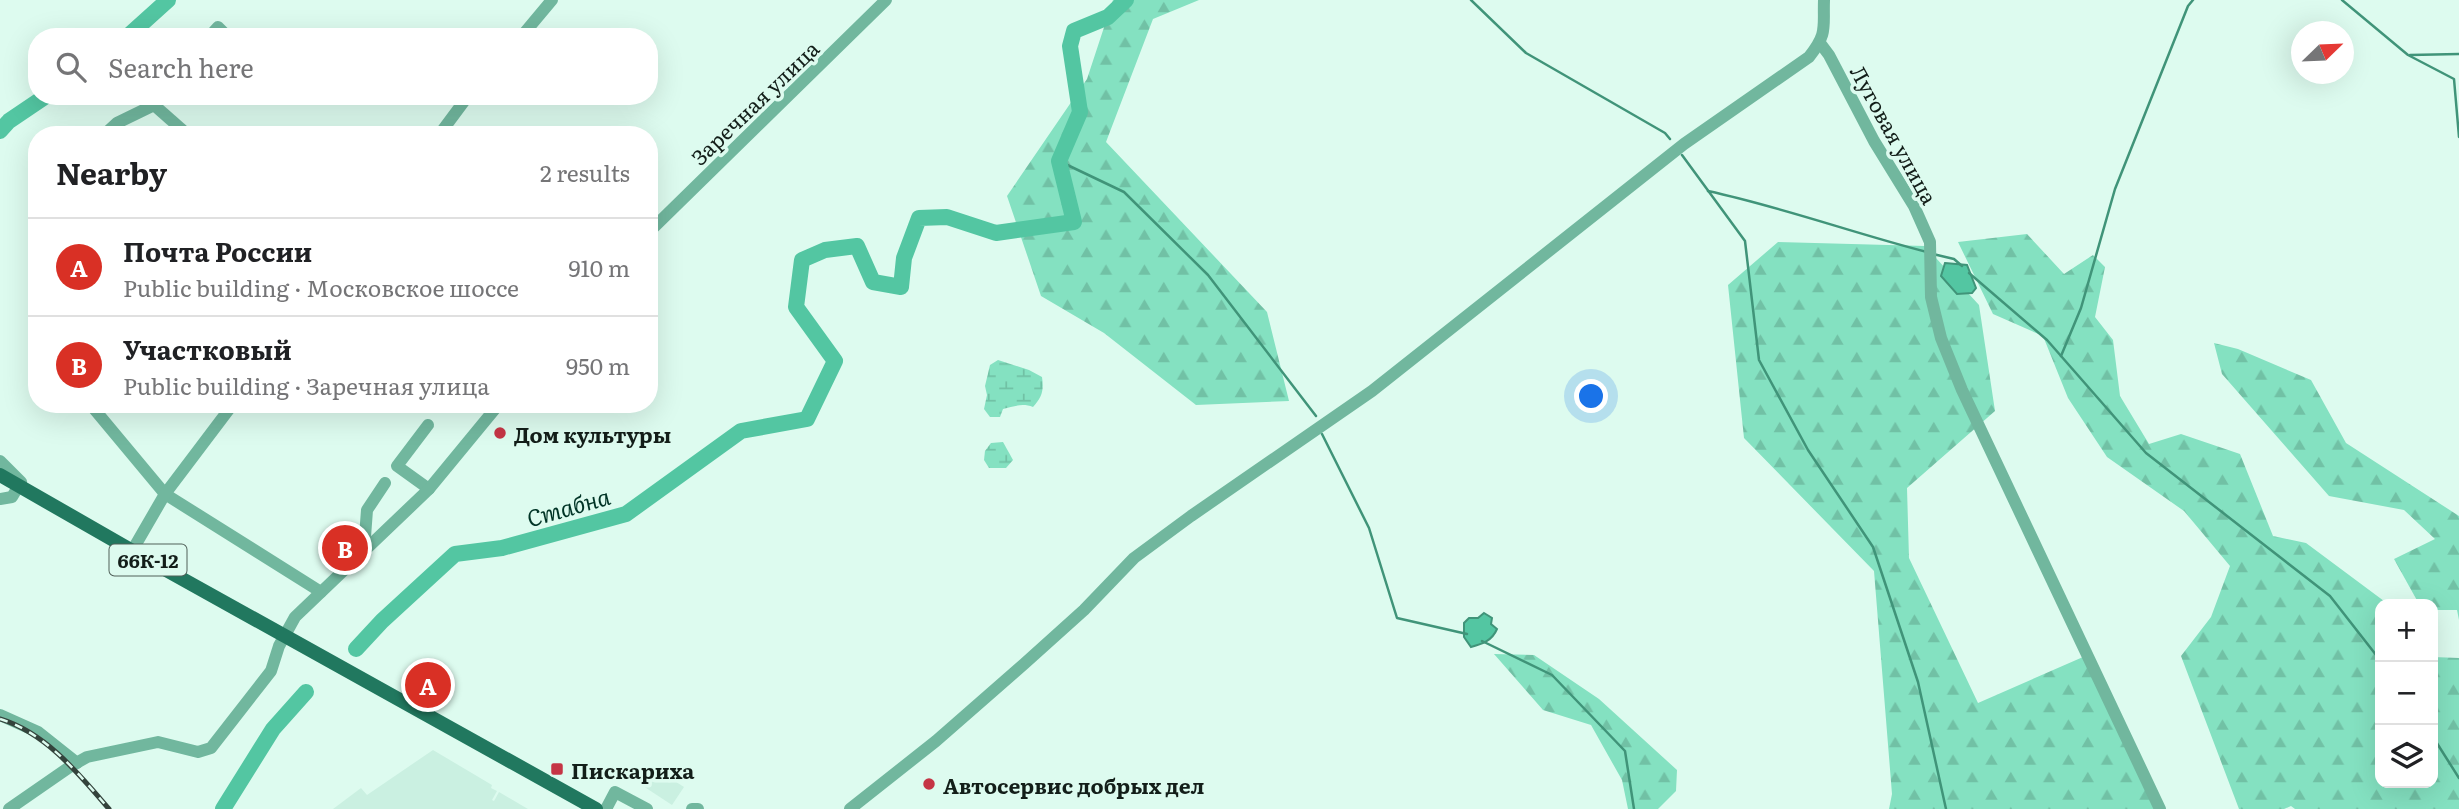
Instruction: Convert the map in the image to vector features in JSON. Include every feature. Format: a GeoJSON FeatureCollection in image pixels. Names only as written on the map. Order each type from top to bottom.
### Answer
{"type":"FeatureCollection","features":[{"type":"Feature","properties":{"kind":"main road","name":"66К-12"},"geometry":{"type":"LineString","coordinates":[[0,475],[596,809]]}},
{"type":"Feature","properties":{"kind":"street"},"geometry":{"type":"LineString","coordinates":[[529,28],[552,0]]}},
{"type":"Feature","properties":{"kind":"street","name":"Заречная улица"},"geometry":{"type":"LineString","coordinates":[[658,223],[886,0]]}},
{"type":"Feature","properties":{"kind":"street"},"geometry":{"type":"LineString","coordinates":[[850,809],[936,741],[1024,664],[1084,610],[1135,558],[1372,391],[1684,144],[1809,57],[1820,43],[1825,27],[1824,0]]}},
{"type":"Feature","properties":{"kind":"street","name":"Луговая улица"},"geometry":{"type":"LineString","coordinates":[[1820,43],[1874,141],[1914,206],[1930,253],[1931,297],[1941,338],[1962,390],[2160,809]]}},
{"type":"Feature","properties":{"kind":"street"},"geometry":{"type":"LineString","coordinates":[[114,126],[150,105]]}},
{"type":"Feature","properties":{"kind":"street"},"geometry":{"type":"LineString","coordinates":[[161,105],[180,126]]}},
{"type":"Feature","properties":{"kind":"street"},"geometry":{"type":"LineString","coordinates":[[446,126],[461,105]]}},
{"type":"Feature","properties":{"kind":"street"},"geometry":{"type":"LineString","coordinates":[[98,413],[165,494],[321,592]]}},
{"type":"Feature","properties":{"kind":"street"},"geometry":{"type":"LineString","coordinates":[[132,551],[165,494],[222,413]]}},
{"type":"Feature","properties":{"kind":"street"},"geometry":{"type":"LineString","coordinates":[[9,809],[88,757],[158,742],[198,752],[211,748],[271,671],[291,638],[295,617],[429,489],[492,413]]}},
{"type":"Feature","properties":{"kind":"street"},"geometry":{"type":"LineString","coordinates":[[428,425],[397,466],[429,489]]}},
{"type":"Feature","properties":{"kind":"street"},"geometry":{"type":"LineString","coordinates":[[0,461],[21,482],[12,497],[0,499]]}},
{"type":"Feature","properties":{"kind":"street"},"geometry":{"type":"LineString","coordinates":[[364,550],[367,510],[385,482]]}},
{"type":"Feature","properties":{"kind":"street"},"geometry":{"type":"LineString","coordinates":[[0,715],[15,719],[38,732],[77,763]]}},
{"type":"Feature","properties":{"kind":"street"},"geometry":{"type":"LineString","coordinates":[[606,809],[615,792],[647,809]]}},
{"type":"Feature","properties":{"kind":"street"},"geometry":{"type":"LineString","coordinates":[[692,809],[698,809]]}},
{"type":"Feature","properties":{"kind":"shaded area"},"geometry":{"type":"Polygon","coordinates":[[[1945,263],[1967,265],[1976,288],[1972,293],[1957,294],[1941,276],[1945,263]]]}},
{"type":"Feature","properties":{"kind":"shaded area"},"geometry":{"type":"Polygon","coordinates":[[[1484,613],[1492,618],[1491,624],[1497,629],[1489,639],[1471,647],[1464,637],[1464,623],[1469,618],[1478,618],[1484,613]]]}},
{"type":"Feature","properties":{"kind":"shaded area"},"geometry":{"type":"Polygon","coordinates":[[[433,750],[492,785],[491,788],[497,791],[492,800],[494,801],[499,792],[528,809],[333,809],[361,788],[367,795],[433,750]]]}},
{"type":"Feature","properties":{"kind":"shaded area"},"geometry":{"type":"Polygon","coordinates":[[[651,766],[684,787],[672,805],[640,784],[651,766]]]}},
{"type":"Feature","properties":{"kind":"green space"},"geometry":{"type":"Polygon","coordinates":[[[1113,0],[1199,0],[1153,19],[1106,142],[1267,312],[1289,401],[1196,405],[1104,333],[1041,296],[1007,196],[1087,79],[1113,0]]]}},
{"type":"Feature","properties":{"kind":"green space"},"geometry":{"type":"Polygon","coordinates":[[[2027,234],[2064,274],[2093,255],[2105,267],[2095,317],[2113,340],[2120,396],[2149,444],[2181,434],[2240,454],[2273,536],[2306,543],[2381,599],[2375,599],[2375,788],[2438,788],[2438,657],[2459,658],[2459,809],[2295,809],[2291,806],[2284,809],[2239,809],[2181,656],[2211,617],[2230,566],[2184,511],[2107,457],[2068,398],[2043,336],[1993,314],[1958,242],[2027,234]]]}},
{"type":"Feature","properties":{"kind":"green space"},"geometry":{"type":"Polygon","coordinates":[[[1778,242],[1925,246],[1979,305],[1995,411],[1907,488],[1909,558],[1978,703],[2083,657],[2156,809],[1889,809],[1892,794],[1874,571],[1744,438],[1728,285],[1778,242]]]}},
{"type":"Feature","properties":{"kind":"green space"},"geometry":{"type":"Polygon","coordinates":[[[2214,343],[2238,349],[2311,380],[2346,443],[2459,516],[2459,620],[2457,610],[2438,610],[2438,599],[2416,599],[2394,559],[2435,539],[2404,510],[2329,496],[2222,374],[2214,343]]]}},
{"type":"Feature","properties":{"kind":"green space"},"geometry":{"type":"Polygon","coordinates":[[[998,360],[1042,377],[1042,394],[1033,407],[1022,405],[1003,409],[1000,417],[990,417],[984,409],[987,395],[985,386],[990,365],[998,360]]]}},
{"type":"Feature","properties":{"kind":"green space"},"geometry":{"type":"Polygon","coordinates":[[[1003,442],[1013,460],[1006,468],[989,468],[984,460],[985,451],[991,443],[1003,442]]]}},
{"type":"Feature","properties":{"kind":"green space"},"geometry":{"type":"Polygon","coordinates":[[[1494,654],[1534,655],[1599,699],[1677,770],[1676,791],[1658,809],[1628,809],[1622,780],[1591,725],[1543,710],[1494,654]]]}},
{"type":"Feature","properties":{"kind":"waterway","name":"Пискариха"},"geometry":{"type":"LineString","coordinates":[[137,28],[168,0]]}},
{"type":"Feature","properties":{"kind":"waterway","name":"Стабна"},"geometry":{"type":"LineString","coordinates":[[356,649],[382,621],[455,554],[502,548],[626,514],[741,431],[807,419],[835,361],[796,307],[802,260],[825,250],[857,246],[873,282],[901,287],[904,258],[919,218],[947,217],[996,233],[1074,222],[1059,161],[1080,112],[1070,46],[1074,31],[1108,17],[1126,0]]}},
{"type":"Feature","properties":{"kind":"waterway"},"geometry":{"type":"LineString","coordinates":[[1471,0],[1526,53],[1665,133],[1670,139]]}},
{"type":"Feature","properties":{"kind":"waterway"},"geometry":{"type":"LineString","coordinates":[[2061,356],[2081,308],[2115,189],[2188,6],[2193,0]]}},
{"type":"Feature","properties":{"kind":"waterway"},"geometry":{"type":"LineString","coordinates":[[2342,0],[2408,55],[2454,79],[2459,137]]}},
{"type":"Feature","properties":{"kind":"waterway"},"geometry":{"type":"LineString","coordinates":[[2410,55],[2459,54]]}},
{"type":"Feature","properties":{"kind":"waterway","name":"Пискариха"},"geometry":{"type":"LineString","coordinates":[[0,131],[9,121],[33,105]]}},
{"type":"Feature","properties":{"kind":"waterway"},"geometry":{"type":"LineString","coordinates":[[1682,155],[1745,241],[1759,360],[1808,450],[1873,547],[1918,682],[1946,809]]}},
{"type":"Feature","properties":{"kind":"waterway"},"geometry":{"type":"LineString","coordinates":[[1059,161],[1124,192],[1208,275],[1316,416]]}},
{"type":"Feature","properties":{"kind":"waterway"},"geometry":{"type":"LineString","coordinates":[[1708,191],[1927,252]]}},
{"type":"Feature","properties":{"kind":"waterway"},"geometry":{"type":"LineString","coordinates":[[1933,254],[1954,259],[1962,266]]}},
{"type":"Feature","properties":{"kind":"waterway"},"geometry":{"type":"LineString","coordinates":[[1969,273],[2047,340],[2146,453],[2330,596],[2375,654]]}},
{"type":"Feature","properties":{"kind":"waterway"},"geometry":{"type":"LineString","coordinates":[[1322,434],[1369,528],[1397,618],[1467,634]]}},
{"type":"Feature","properties":{"kind":"waterway"},"geometry":{"type":"LineString","coordinates":[[1482,641],[1552,675],[1625,751],[1634,809]]}},
{"type":"Feature","properties":{"kind":"waterway","name":"Стабна"},"geometry":{"type":"LineString","coordinates":[[223,809],[273,729],[306,692]]}},
{"type":"Feature","properties":{"kind":"waterway"},"geometry":{"type":"LineString","coordinates":[[2438,745],[2459,778]]}},
{"type":"Feature","properties":{"kind":"railway"},"geometry":{"type":"LineString","coordinates":[[0,719],[17,725],[47,744],[109,809]]}},
{"type":"Feature","properties":{"kind":"place","name":"Дом культуры"},"geometry":{"type":"Point","coordinates":[500,433]}},
{"type":"Feature","properties":{"kind":"place","name":"Участковый"},"geometry":{"type":"Point","coordinates":[345,548]}},
{"type":"Feature","properties":{"kind":"place","name":"Почта России"},"geometry":{"type":"Point","coordinates":[428,685]}},
{"type":"Feature","properties":{"kind":"place","name":"Пискариха"},"geometry":{"type":"Point","coordinates":[557,769]}},
{"type":"Feature","properties":{"kind":"place","name":"Автосервис добрых дел"},"geometry":{"type":"Point","coordinates":[929,784]}}]}
